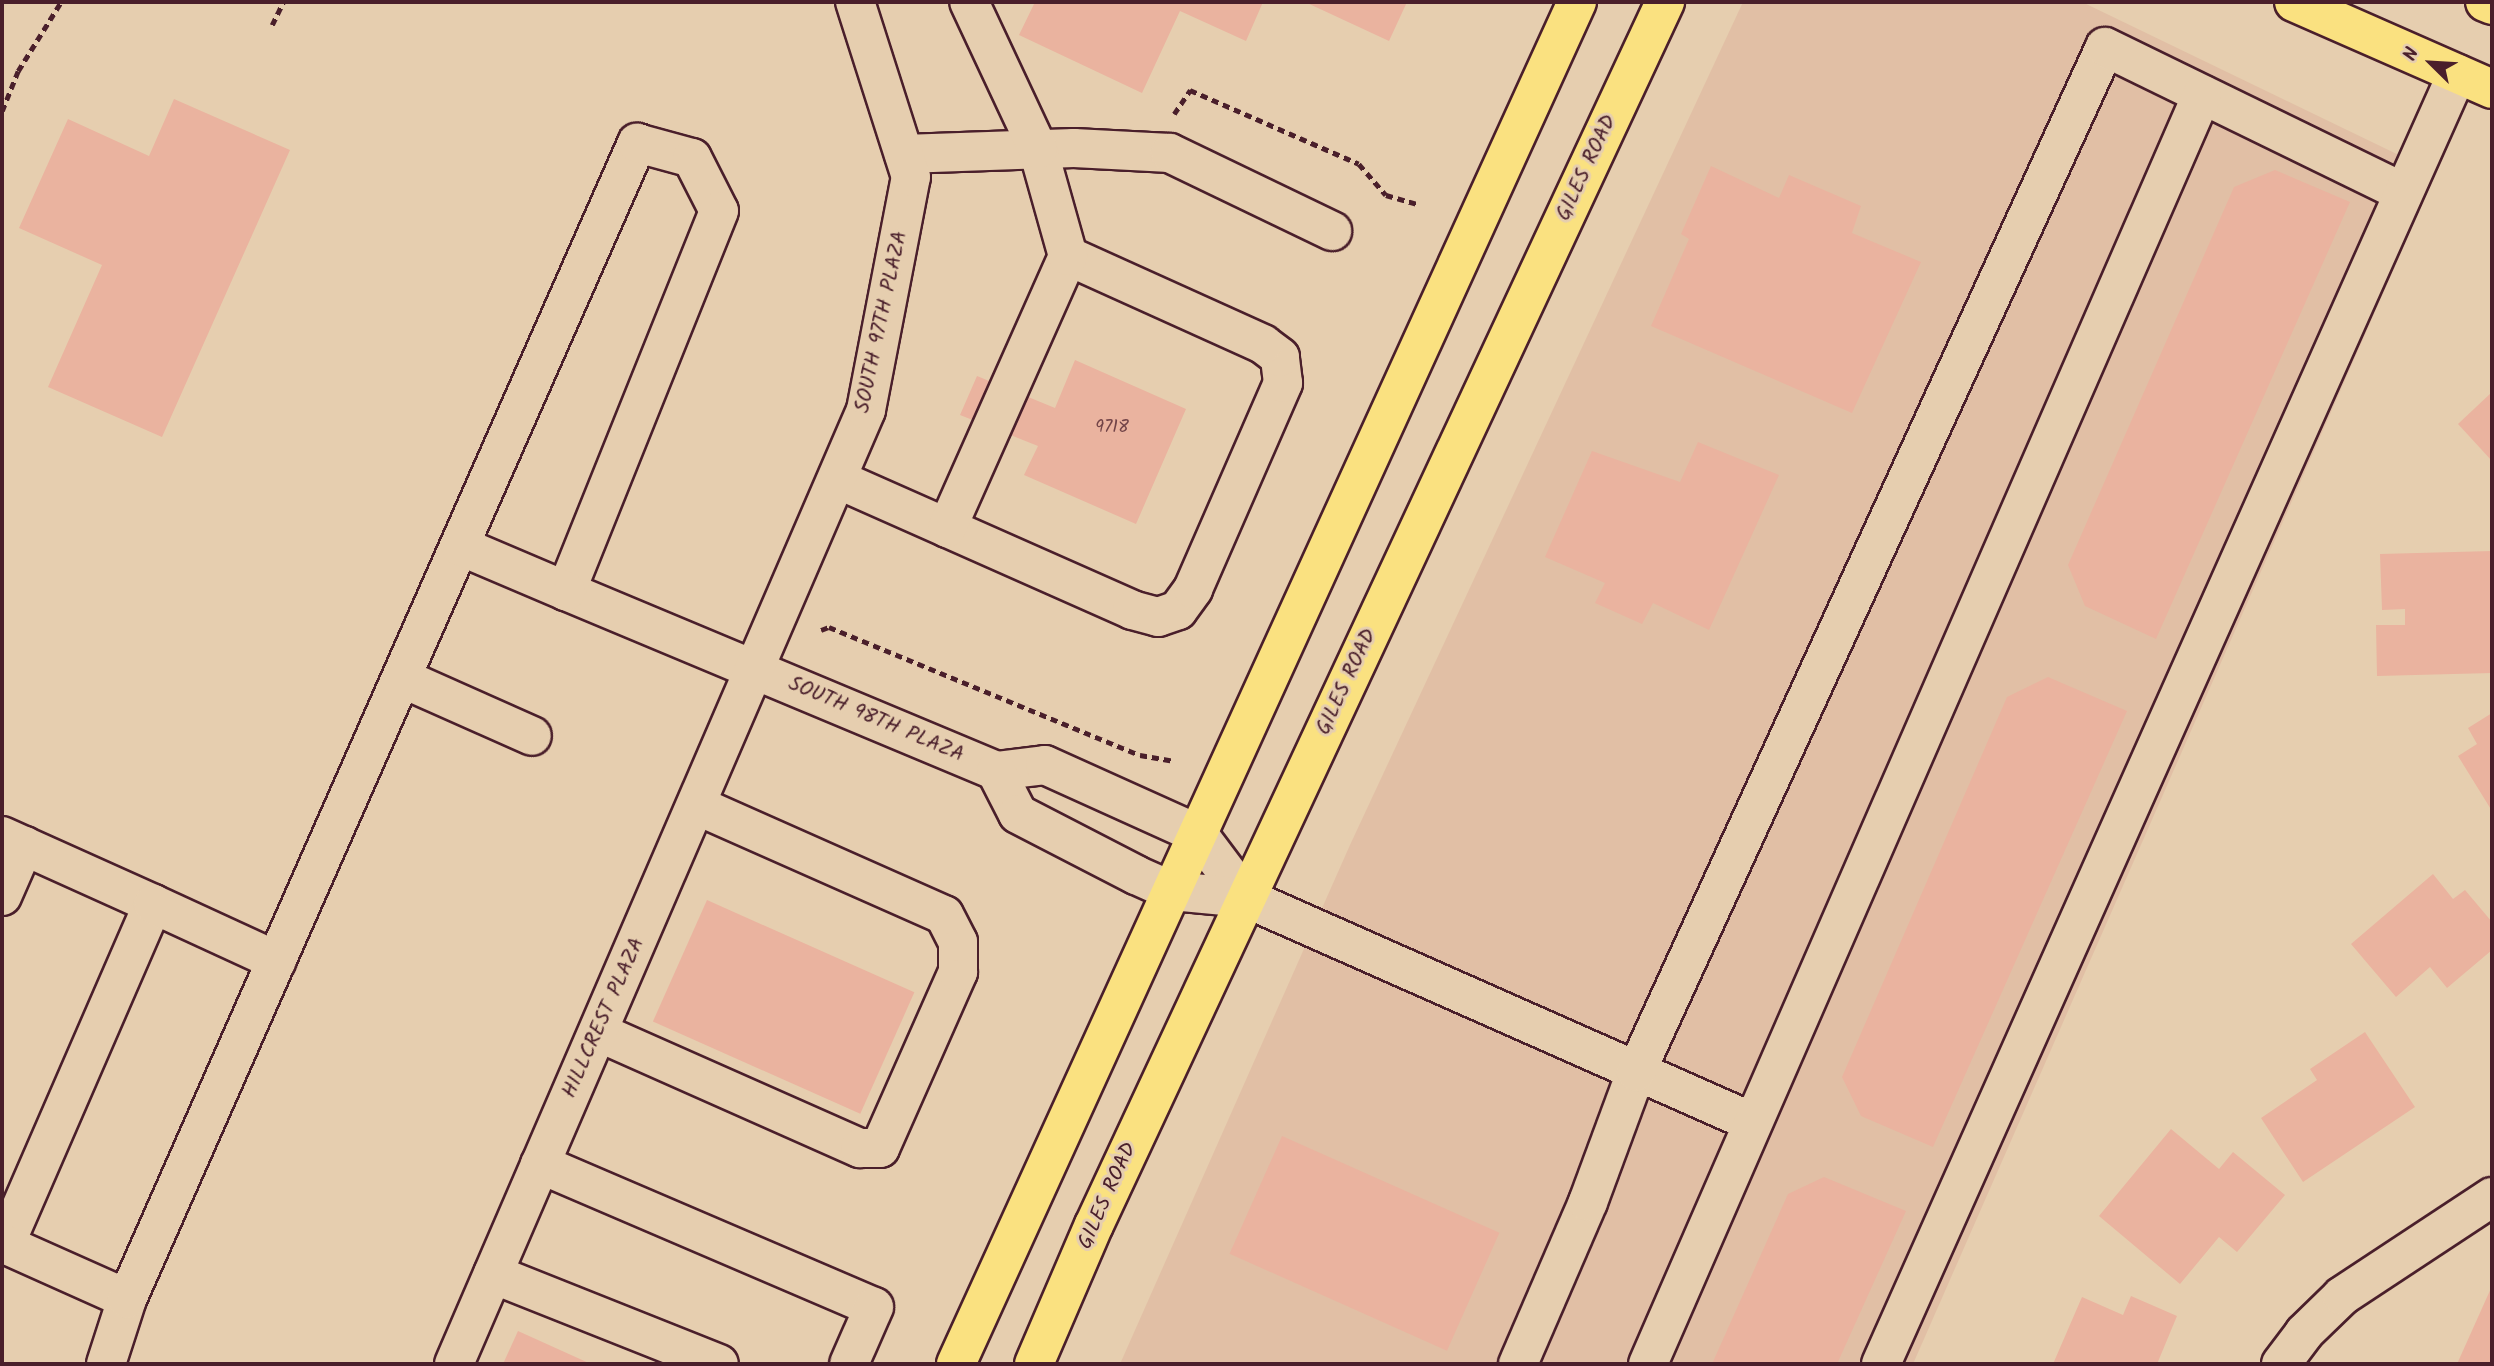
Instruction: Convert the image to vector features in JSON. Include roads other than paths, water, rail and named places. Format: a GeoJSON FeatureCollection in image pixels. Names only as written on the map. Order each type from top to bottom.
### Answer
{"type":"FeatureCollection","features":[{"type":"Feature","properties":{"kind":"main road"},"geometry":{"type":"LineString","coordinates":[[956,1364],[1577,2]]}},
{"type":"Feature","properties":{"kind":"main road","name":"GILES ROAD"},"geometry":{"type":"LineString","coordinates":[[1034,1364],[1246,898],[1665,2]]}},
{"type":"Feature","properties":{"kind":"main road"},"geometry":{"type":"LineString","coordinates":[[2294,2],[2492,89]]}},
{"type":"Feature","properties":{"kind":"main road"},"geometry":{"type":"LineString","coordinates":[[2485,2],[2492,5]]}},
{"type":"Feature","properties":{"kind":"street","name":"SOUTH 97TH PLAZA"},"geometry":{"type":"LineString","coordinates":[[756,673],[866,410],[911,177],[855,2]]}},
{"type":"Feature","properties":{"kind":"street"},"geometry":{"type":"LineString","coordinates":[[947,528],[1068,256],[1038,149],[969,2]]}},
{"type":"Feature","properties":{"kind":"street"},"geometry":{"type":"LineString","coordinates":[[1518,1364],[1588,1202],[1636,1072],[2105,47],[2402,192]]}},
{"type":"Feature","properties":{"kind":"street"},"geometry":{"type":"LineString","coordinates":[[1881,1364],[2402,192],[2457,74]]}},
{"type":"Feature","properties":{"kind":"street"},"geometry":{"type":"LineString","coordinates":[[1648,1364],[2202,94]]}},
{"type":"Feature","properties":{"kind":"street"},"geometry":{"type":"LineString","coordinates":[[106,1364],[127,1299],[637,143],[692,159],[719,211],[566,590]]}},
{"type":"Feature","properties":{"kind":"street"},"geometry":{"type":"LineString","coordinates":[[904,154],[1038,149],[1166,153],[1332,231]]}},
{"type":"Feature","properties":{"kind":"street"},"geometry":{"type":"LineString","coordinates":[[837,479],[1158,617],[1178,610],[1193,589],[1283,383],[1280,358],[1263,344],[1068,256]]}},
{"type":"Feature","properties":{"kind":"street","name":"SOUTH 98TH PLAZA"},"geometry":{"type":"LineString","coordinates":[[460,546],[756,673],[797,684],[996,771]]}},
{"type":"Feature","properties":{"kind":"street","name":"HILLCREST PLAZA"},"geometry":{"type":"LineString","coordinates":[[454,1364],[696,805],[756,673]]}},
{"type":"Feature","properties":{"kind":"street"},"geometry":{"type":"LineString","coordinates":[[402,677],[532,736]]}},
{"type":"Feature","properties":{"kind":"street"},"geometry":{"type":"LineString","coordinates":[[1246,898],[1198,834],[1045,765],[996,771],[1018,814],[1172,891],[1246,898],[1752,1122]]}},
{"type":"Feature","properties":{"kind":"street"},"geometry":{"type":"LineString","coordinates":[[598,1032],[860,1148],[880,1148],[958,972],[958,942],[944,915],[696,805]]}},
{"type":"Feature","properties":{"kind":"street"},"geometry":{"type":"LineString","coordinates":[[2,896],[13,841],[277,961]]}},
{"type":"Feature","properties":{"kind":"street"},"geometry":{"type":"LineString","coordinates":[[127,1299],[4,1244],[153,904]]}},
{"type":"Feature","properties":{"kind":"street"},"geometry":{"type":"LineString","coordinates":[[540,1164],[874,1307],[849,1364]]}},
{"type":"Feature","properties":{"kind":"street"},"geometry":{"type":"LineString","coordinates":[[2281,1364],[2304,1333],[2342,1296],[2492,1197]]}},
{"type":"Feature","properties":{"kind":"street"},"geometry":{"type":"LineString","coordinates":[[493,1274],[719,1364]]}}]}
